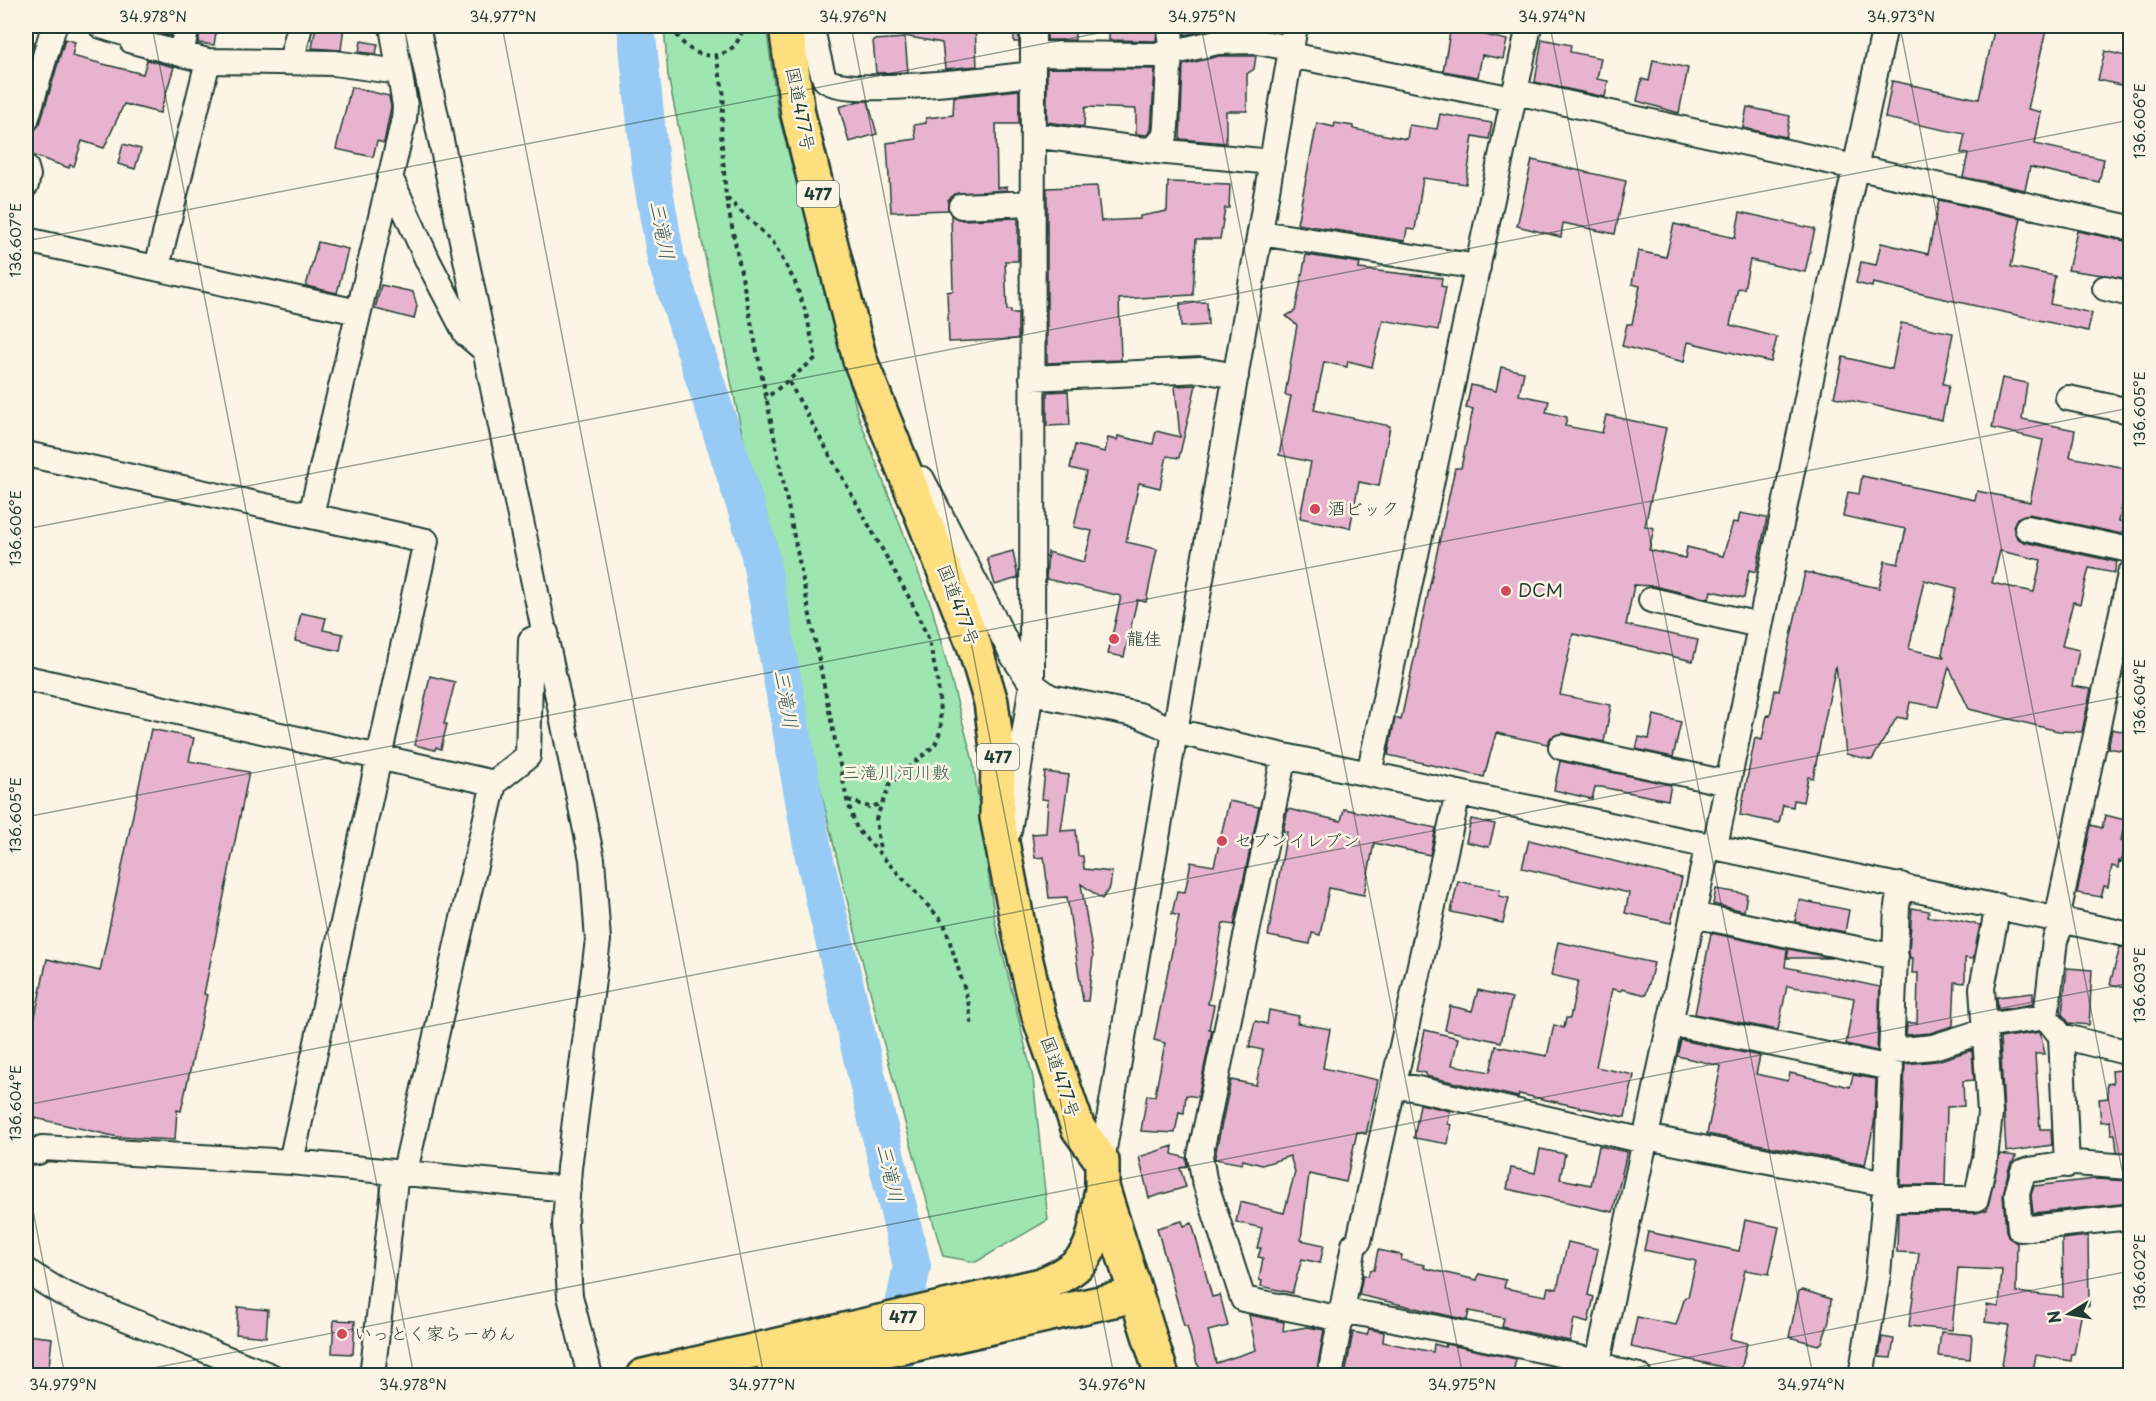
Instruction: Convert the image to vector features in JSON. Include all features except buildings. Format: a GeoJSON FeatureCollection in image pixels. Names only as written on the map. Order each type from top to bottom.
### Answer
{"type":"FeatureCollection","features":[{"type":"Feature","properties":{"kind":"highway","name":"国道477号"},"geometry":{"type":"LineString","coordinates":[[786,26],[798,114],[860,360],[974,645],[991,702],[998,756],[997,817],[1021,940],[1043,1026],[1078,1128],[1102,1174],[1123,1297],[1162,1376]]}},
{"type":"Feature","properties":{"kind":"highway","name":"477"},"geometry":{"type":"LineString","coordinates":[[643,1376],[1041,1285],[1077,1268],[1092,1242],[1097,1222],[1102,1174]]}},
{"type":"Feature","properties":{"kind":"highway","name":"477"},"geometry":{"type":"LineString","coordinates":[[772,1376],[1123,1297]]}},
{"type":"Feature","properties":{"kind":"street"},"geometry":{"type":"LineString","coordinates":[[26,120],[54,26]]}},
{"type":"Feature","properties":{"kind":"street"},"geometry":{"type":"LineString","coordinates":[[101,26],[130,35],[132,41],[208,61],[334,63],[399,72]]}},
{"type":"Feature","properties":{"kind":"street"},"geometry":{"type":"LineString","coordinates":[[181,54],[187,26]]}},
{"type":"Feature","properties":{"kind":"street"},"geometry":{"type":"LineString","coordinates":[[291,62],[300,26]]}},
{"type":"Feature","properties":{"kind":"street"},"geometry":{"type":"LineString","coordinates":[[311,515],[404,112],[392,26]]}},
{"type":"Feature","properties":{"kind":"street"},"geometry":{"type":"LineString","coordinates":[[417,26],[592,859],[598,940],[565,1224],[570,1296],[590,1376]]}},
{"type":"Feature","properties":{"kind":"street"},"geometry":{"type":"LineString","coordinates":[[811,26],[824,78],[832,84],[870,89],[1033,64],[1170,53],[1217,42],[1292,43],[1515,96],[1857,166],[2130,228]]}},
{"type":"Feature","properties":{"kind":"street"},"geometry":{"type":"LineString","coordinates":[[1005,857],[1032,684],[1033,26]]}},
{"type":"Feature","properties":{"kind":"street"},"geometry":{"type":"LineString","coordinates":[[1146,150],[1155,148],[1165,136],[1171,26]]}},
{"type":"Feature","properties":{"kind":"street"},"geometry":{"type":"LineString","coordinates":[[1369,774],[1529,26]]}},
{"type":"Feature","properties":{"kind":"street"},"geometry":{"type":"LineString","coordinates":[[1596,1369],[1693,915],[1727,783],[1885,26]]}},
{"type":"Feature","properties":{"kind":"street"},"geometry":{"type":"LineString","coordinates":[[1102,1174],[1174,731],[1292,43]]}},
{"type":"Feature","properties":{"kind":"street"},"geometry":{"type":"LineString","coordinates":[[157,267],[208,61]]}},
{"type":"Feature","properties":{"kind":"street"},"geometry":{"type":"LineString","coordinates":[[1033,135],[1146,150],[1272,162]]}},
{"type":"Feature","properties":{"kind":"street"},"geometry":{"type":"LineString","coordinates":[[26,168],[28,175],[26,185]]}},
{"type":"Feature","properties":{"kind":"street"},"geometry":{"type":"LineString","coordinates":[[390,177],[428,261],[466,334],[487,352]]}},
{"type":"Feature","properties":{"kind":"street"},"geometry":{"type":"LineString","coordinates":[[961,206],[1032,203]]}},
{"type":"Feature","properties":{"kind":"street"},"geometry":{"type":"LineString","coordinates":[[1260,233],[1478,267]]}},
{"type":"Feature","properties":{"kind":"street"},"geometry":{"type":"LineString","coordinates":[[26,240],[358,312]]}},
{"type":"Feature","properties":{"kind":"street"},"geometry":{"type":"LineString","coordinates":[[2104,288],[2130,294]]}},
{"type":"Feature","properties":{"kind":"street"},"geometry":{"type":"LineString","coordinates":[[860,360],[1013,656],[1032,684],[1050,697],[1139,715],[1174,731],[1284,756],[2130,935]]}},
{"type":"Feature","properties":{"kind":"street"},"geometry":{"type":"LineString","coordinates":[[1032,378],[1202,370],[1236,375]]}},
{"type":"Feature","properties":{"kind":"street"},"geometry":{"type":"LineString","coordinates":[[2067,398],[2130,411]]}},
{"type":"Feature","properties":{"kind":"street"},"geometry":{"type":"LineString","coordinates":[[26,454],[426,541],[291,1162]]}},
{"type":"Feature","properties":{"kind":"street"},"geometry":{"type":"LineString","coordinates":[[2027,528],[2130,550]]}},
{"type":"Feature","properties":{"kind":"street"},"geometry":{"type":"LineString","coordinates":[[2067,1164],[2054,1027],[2055,940],[2127,609],[2130,574]]}},
{"type":"Feature","properties":{"kind":"street"},"geometry":{"type":"LineString","coordinates":[[1651,600],[1759,625]]}},
{"type":"Feature","properties":{"kind":"street"},"geometry":{"type":"LineString","coordinates":[[372,1376],[400,1172],[494,783],[528,756],[531,640],[546,633]]}},
{"type":"Feature","properties":{"kind":"street"},"geometry":{"type":"LineString","coordinates":[[26,678],[380,755],[494,783]]}},
{"type":"Feature","properties":{"kind":"street"},"geometry":{"type":"LineString","coordinates":[[1561,747],[1727,783]]}},
{"type":"Feature","properties":{"kind":"street"},"geometry":{"type":"LineString","coordinates":[[1284,756],[1200,1156],[1204,1179],[1243,1299],[1342,1315],[1394,1319],[1596,1369],[1639,1376]]}},
{"type":"Feature","properties":{"kind":"street"},"geometry":{"type":"LineString","coordinates":[[1330,1376],[1354,1245],[1359,1241],[1458,793]]}},
{"type":"Feature","properties":{"kind":"street"},"geometry":{"type":"LineString","coordinates":[[1862,1376],[1878,1274],[1885,1191],[1901,885]]}},
{"type":"Feature","properties":{"kind":"street"},"geometry":{"type":"LineString","coordinates":[[1977,1196],[1988,1142],[1990,1113],[1982,988],[1998,906]]}},
{"type":"Feature","properties":{"kind":"street"},"geometry":{"type":"LineString","coordinates":[[1693,915],[1896,957]]}},
{"type":"Feature","properties":{"kind":"street"},"geometry":{"type":"LineString","coordinates":[[1670,1023],[1892,1060],[1984,1029],[2054,1027],[2130,1053]]}},
{"type":"Feature","properties":{"kind":"street"},"geometry":{"type":"LineString","coordinates":[[1393,1086],[1413,1088],[1885,1191],[1976,1199],[1977,1196],[2017,1194]]}},
{"type":"Feature","properties":{"kind":"street"},"geometry":{"type":"LineString","coordinates":[[26,1151],[38,1152],[42,1148],[291,1162],[568,1189]]}},
{"type":"Feature","properties":{"kind":"street"},"geometry":{"type":"LineString","coordinates":[[2130,1167],[2067,1164],[2023,1172],[2017,1194],[2020,1229],[2130,1217]]}},
{"type":"Feature","properties":{"kind":"street"},"geometry":{"type":"LineString","coordinates":[[26,1270],[62,1293],[272,1376]]}},
{"type":"Feature","properties":{"kind":"path"},"geometry":{"type":"LineString","coordinates":[[673,26],[676,37],[693,52],[716,55],[736,43],[743,26]]}},
{"type":"Feature","properties":{"kind":"path"},"geometry":{"type":"LineString","coordinates":[[716,55],[724,96],[721,133],[726,197],[847,800],[857,829],[944,923],[968,1000],[972,1028]]}},
{"type":"Feature","properties":{"kind":"path"},"geometry":{"type":"LineString","coordinates":[[726,197],[773,242],[795,282],[806,313],[816,358],[765,399]]}},
{"type":"Feature","properties":{"kind":"path"},"geometry":{"type":"LineString","coordinates":[[789,382],[911,601],[929,640],[938,683],[941,729],[935,745],[890,784],[876,819],[880,852]]}},
{"type":"Feature","properties":{"kind":"path"},"geometry":{"type":"LineString","coordinates":[[847,800],[869,807],[882,804]]}},
{"type":"Feature","properties":{"kind":"green space","name":"三滝川河川敷"},"geometry":{"type":"Polygon","coordinates":[[[664,26],[766,26],[778,113],[858,415],[932,608],[973,761],[995,922],[1033,1078],[1048,1220],[976,1262],[943,1256],[901,1110],[863,963],[760,521],[668,76],[664,26]]]}},
{"type":"Feature","properties":{"kind":"waterway","name":"三滝川"},"geometry":{"type":"LineString","coordinates":[[636,26],[651,173],[666,259],[758,545],[814,856],[912,1266],[895,1351],[895,1376]]}},
{"type":"Feature","properties":{"kind":"place","name":"酒ビック"},"geometry":{"type":"Point","coordinates":[1315,509]}},
{"type":"Feature","properties":{"kind":"place","name":"DCM"},"geometry":{"type":"Point","coordinates":[1506,591]}},
{"type":"Feature","properties":{"kind":"place","name":"龍佳"},"geometry":{"type":"Point","coordinates":[1114,639]}},
{"type":"Feature","properties":{"kind":"place","name":"セブンイレブン"},"geometry":{"type":"Point","coordinates":[1222,841]}},
{"type":"Feature","properties":{"kind":"place","name":"いっとく家らーめん"},"geometry":{"type":"Point","coordinates":[342,1334]}}]}
